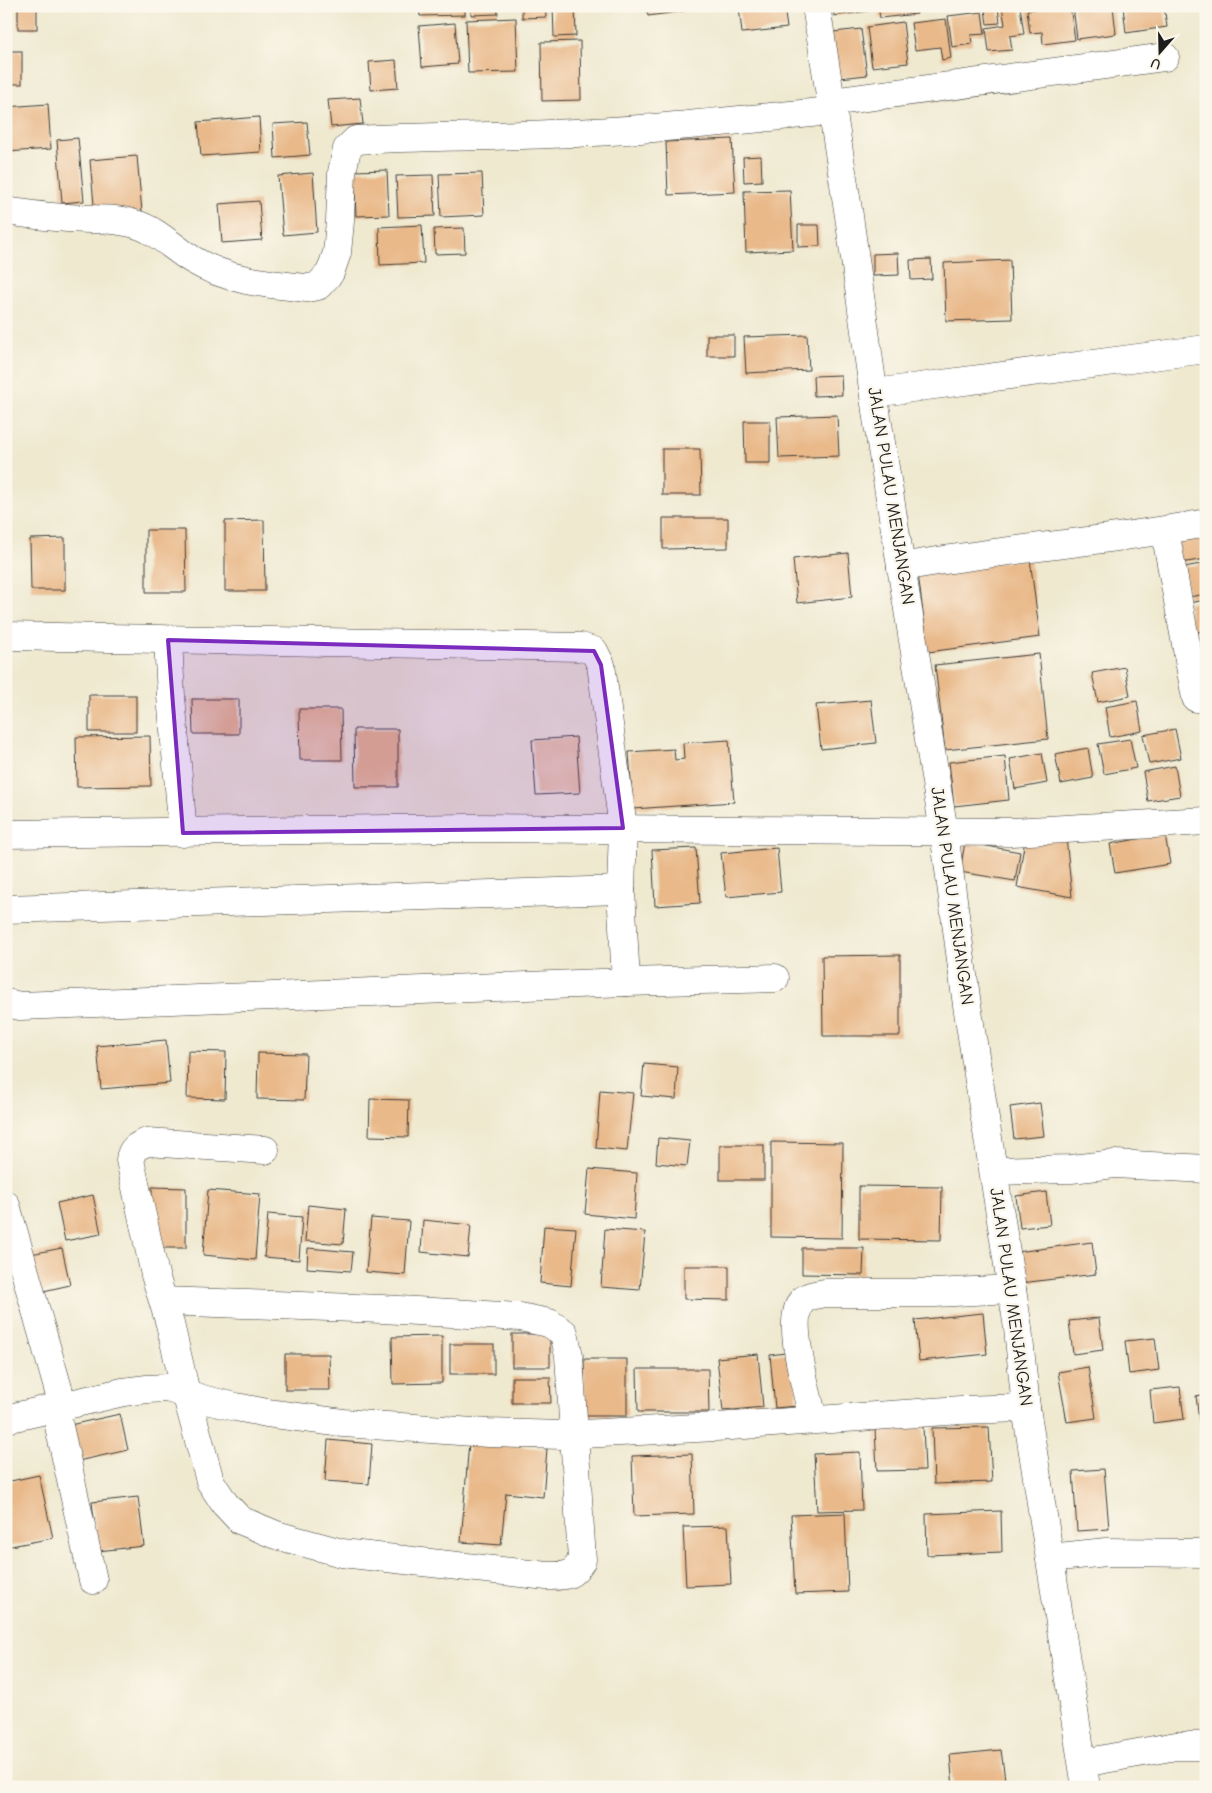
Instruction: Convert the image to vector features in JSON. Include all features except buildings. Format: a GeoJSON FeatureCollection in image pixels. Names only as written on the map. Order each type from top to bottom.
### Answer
{"type":"FeatureCollection","features":[{"type":"Feature","properties":{"kind":"street","name":"JALAN PULAU MENJANGAN"},"geometry":{"type":"LineString","coordinates":[[816,6],[874,393],[944,832],[967,1005],[1018,1328],[1026,1408],[1085,1775]]}},
{"type":"Feature","properties":{"kind":"street"},"geometry":{"type":"LineString","coordinates":[[6,211],[68,219],[105,220],[137,224],[157,234],[193,260],[215,271],[241,280],[307,288],[318,286],[330,273],[335,260],[340,221],[342,172],[347,148],[356,140],[399,137],[559,134],[649,128],[832,107],[1165,57]]}},
{"type":"Feature","properties":{"kind":"street"},"geometry":{"type":"LineString","coordinates":[[874,393],[1206,349]]}},
{"type":"Feature","properties":{"kind":"street"},"geometry":{"type":"LineString","coordinates":[[901,567],[990,552],[1165,531],[1206,523]]}},
{"type":"Feature","properties":{"kind":"street"},"geometry":{"type":"LineString","coordinates":[[1165,531],[1196,698]]}},
{"type":"Feature","properties":{"kind":"street"},"geometry":{"type":"LineString","coordinates":[[7,636],[581,648],[594,651],[601,665],[623,828],[621,890],[626,982]]}},
{"type":"Feature","properties":{"kind":"street"},"geometry":{"type":"LineString","coordinates":[[168,640],[183,832]]}},
{"type":"Feature","properties":{"kind":"street"},"geometry":{"type":"LineString","coordinates":[[6,834],[469,828],[1012,832],[1206,821]]}},
{"type":"Feature","properties":{"kind":"street"},"geometry":{"type":"LineString","coordinates":[[6,908],[621,890]]}},
{"type":"Feature","properties":{"kind":"street"},"geometry":{"type":"LineString","coordinates":[[6,1003],[20,1006],[626,982],[775,978]]}},
{"type":"Feature","properties":{"kind":"street"},"geometry":{"type":"LineString","coordinates":[[163,1301],[382,1309],[520,1317],[549,1323],[564,1333],[568,1356],[582,1560],[576,1570],[564,1576],[548,1576],[342,1553],[276,1535],[240,1520],[225,1504],[210,1481],[186,1393],[155,1275],[130,1167],[130,1154],[134,1148],[147,1142],[265,1150]]}},
{"type":"Feature","properties":{"kind":"street"},"geometry":{"type":"LineString","coordinates":[[994,1171],[1071,1169],[1115,1164],[1206,1169]]}},
{"type":"Feature","properties":{"kind":"street"},"geometry":{"type":"LineString","coordinates":[[6,1205],[59,1407],[94,1580]]}},
{"type":"Feature","properties":{"kind":"street"},"geometry":{"type":"LineString","coordinates":[[813,1419],[796,1340],[795,1326],[802,1302],[809,1296],[824,1293],[935,1293],[1012,1289]]}},
{"type":"Feature","properties":{"kind":"street"},"geometry":{"type":"LineString","coordinates":[[6,1419],[123,1392],[167,1388],[206,1400],[267,1413],[344,1423],[488,1433],[574,1434],[716,1427],[961,1410],[1026,1408]]}},
{"type":"Feature","properties":{"kind":"street"},"geometry":{"type":"LineString","coordinates":[[1050,1558],[1106,1552],[1206,1553]]}},
{"type":"Feature","properties":{"kind":"street"},"geometry":{"type":"LineString","coordinates":[[1085,1775],[1176,1746],[1206,1746]]}},
{"type":"Feature","properties":{"kind":"highlighted area"},"geometry":{"type":"Polygon","coordinates":[[[168,640],[594,651],[601,665],[623,828],[183,833],[168,640]]]}}]}
